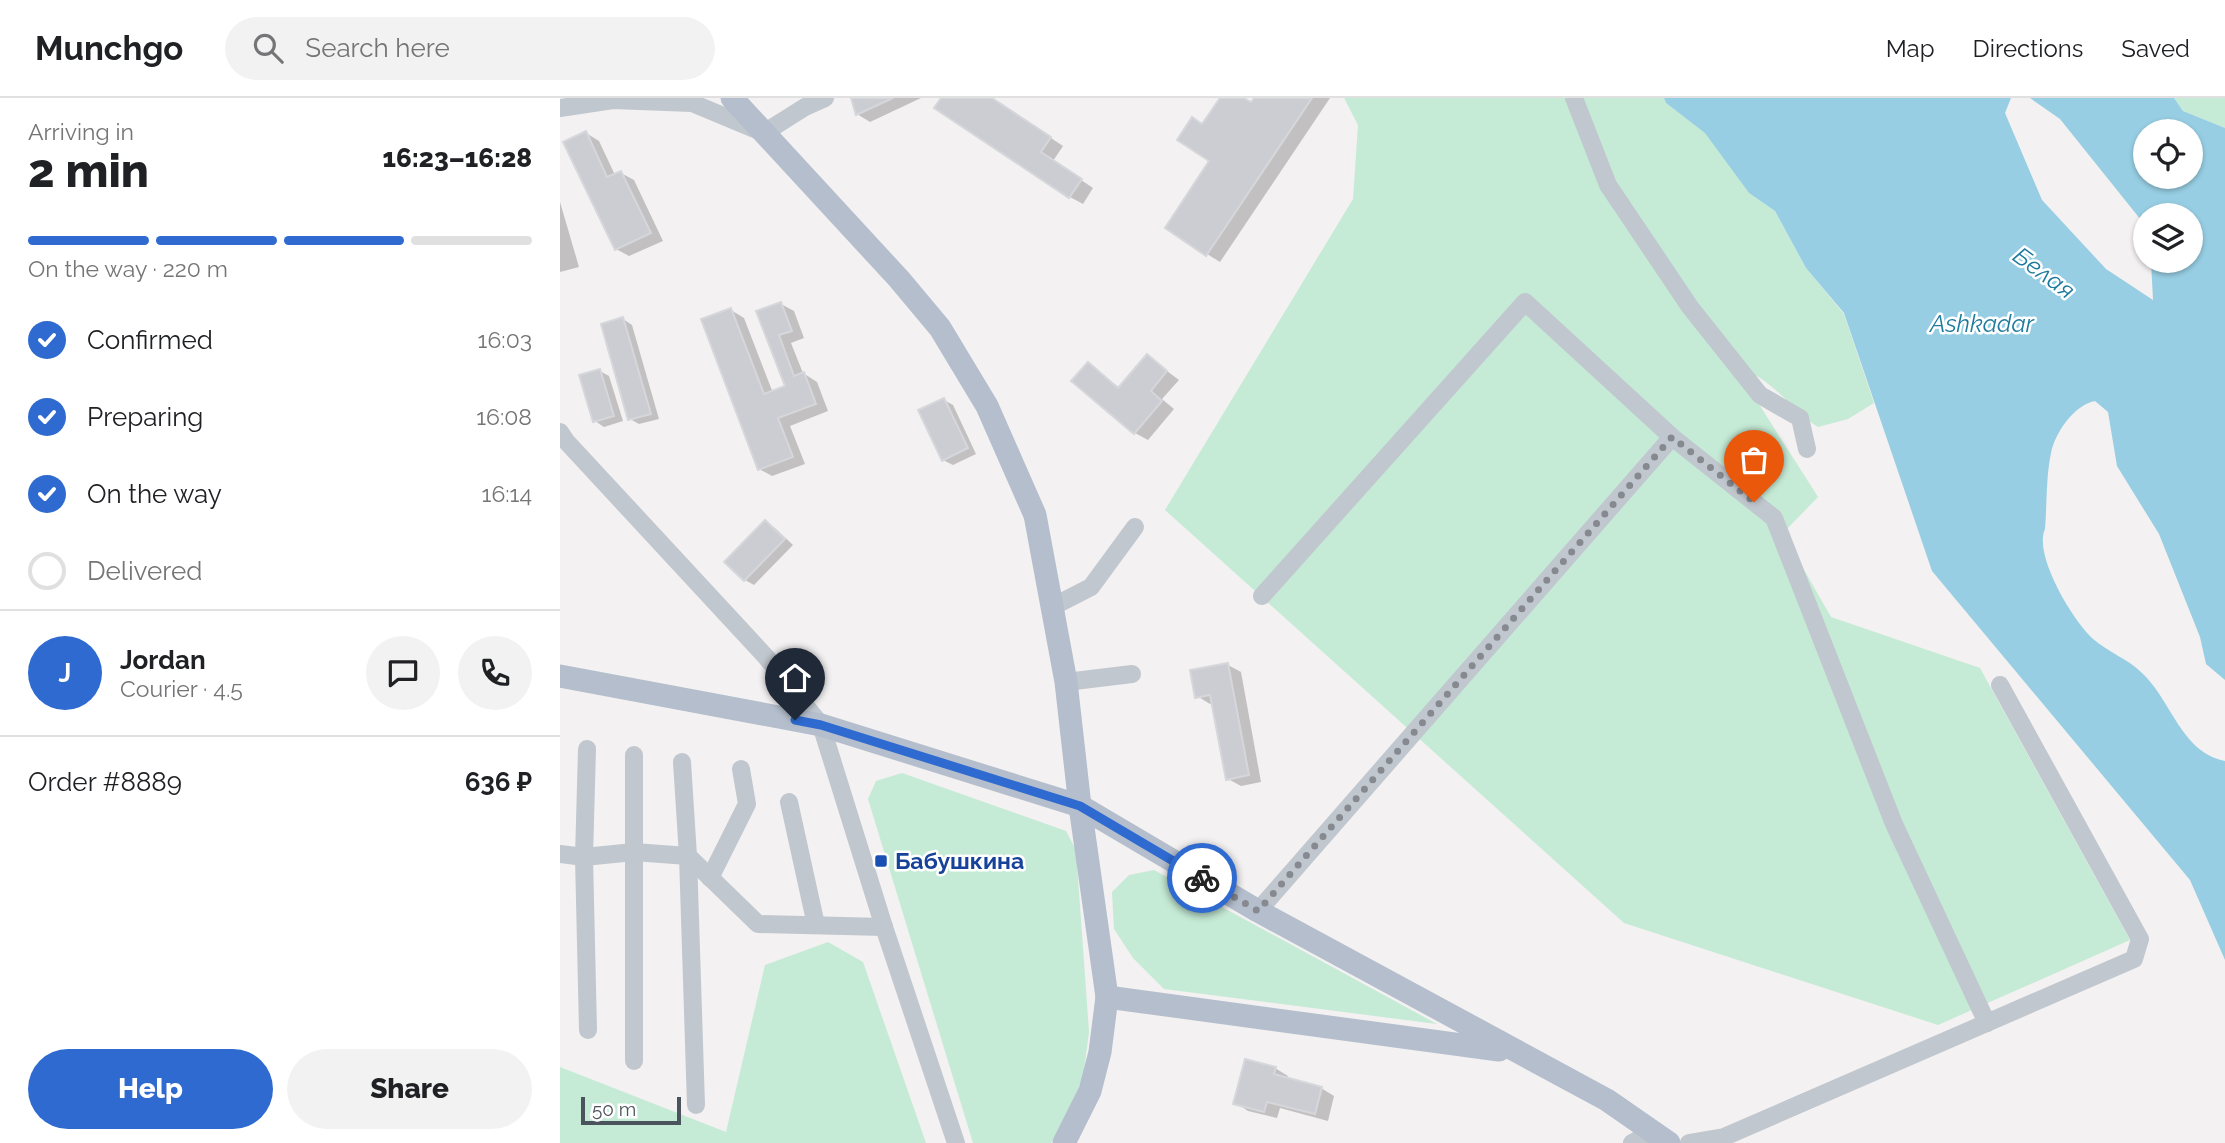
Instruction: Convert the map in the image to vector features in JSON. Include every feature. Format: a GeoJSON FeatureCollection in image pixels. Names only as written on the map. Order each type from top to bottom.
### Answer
{"type":"FeatureCollection","features":[{"type":"Feature","properties":{"kind":"main road"},"geometry":{"type":"LineString","coordinates":[[732,98],[900,279],[940,328],[987,406],[1035,515],[1066,682],[1080,806],[1107,997],[1100,1052],[1090,1091],[1064,1143]]}},
{"type":"Feature","properties":{"kind":"main road"},"geometry":{"type":"LineString","coordinates":[[560,676],[821,725],[1080,806],[1258,911],[1607,1100],[1662,1137]]}},
{"type":"Feature","properties":{"kind":"main road"},"geometry":{"type":"LineString","coordinates":[[1107,997],[1515,1052]]}},
{"type":"Feature","properties":{"kind":"street"},"geometry":{"type":"LineString","coordinates":[[560,108],[613,100],[692,103],[764,133],[805,107],[825,98]]}},
{"type":"Feature","properties":{"kind":"street"},"geometry":{"type":"LineString","coordinates":[[1574,98],[1608,185],[1690,307],[1760,395],[1800,418],[1807,449]]}},
{"type":"Feature","properties":{"kind":"street"},"geometry":{"type":"LineString","coordinates":[[1262,596],[1525,302],[1672,437],[1774,519],[1894,824],[1987,1023]]}},
{"type":"Feature","properties":{"kind":"street"},"geometry":{"type":"LineString","coordinates":[[560,432],[566,442],[766,657],[821,725],[884,927],[956,1143]]}},
{"type":"Feature","properties":{"kind":"street"},"geometry":{"type":"LineString","coordinates":[[1258,911],[1672,437]]}},
{"type":"Feature","properties":{"kind":"street"},"geometry":{"type":"LineString","coordinates":[[1052,607],[1091,587],[1135,527]]}},
{"type":"Feature","properties":{"kind":"street"},"geometry":{"type":"LineString","coordinates":[[1066,682],[1132,674]]}},
{"type":"Feature","properties":{"kind":"street"},"geometry":{"type":"LineString","coordinates":[[1689,1143],[1724,1137],[2134,959],[2140,939],[2000,685]]}},
{"type":"Feature","properties":{"kind":"street"},"geometry":{"type":"LineString","coordinates":[[587,749],[584,857],[588,1030]]}},
{"type":"Feature","properties":{"kind":"street"},"geometry":{"type":"LineString","coordinates":[[634,755],[634,1061]]}},
{"type":"Feature","properties":{"kind":"street"},"geometry":{"type":"LineString","coordinates":[[682,762],[688,856],[696,1105]]}},
{"type":"Feature","properties":{"kind":"street"},"geometry":{"type":"LineString","coordinates":[[710,878],[747,804],[741,769]]}},
{"type":"Feature","properties":{"kind":"street"},"geometry":{"type":"LineString","coordinates":[[789,802],[816,925]]}},
{"type":"Feature","properties":{"kind":"street"},"geometry":{"type":"LineString","coordinates":[[560,854],[584,857],[634,852],[688,856],[758,924],[884,927]]}},
{"type":"Feature","properties":{"kind":"street"},"geometry":{"type":"LineString","coordinates":[[1632,1143],[1662,1137]]}},
{"type":"Feature","properties":{"kind":"green space"},"geometry":{"type":"Polygon","coordinates":[[[1344,98],[1664,98],[1666,103],[1706,133],[1749,193],[1775,211],[1806,268],[1844,314],[1874,403],[1848,419],[1818,427],[1759,377],[1736,368],[1818,497],[1783,533],[1831,617],[1980,668],[2130,940],[1938,1025],[1624,923],[1165,510],[1353,199],[1358,125],[1344,98]]]}},
{"type":"Feature","properties":{"kind":"green space"},"geometry":{"type":"Polygon","coordinates":[[[2174,98],[2225,98],[2225,128],[2203,119],[2183,111],[2174,98]]]}},
{"type":"Feature","properties":{"kind":"green space"},"geometry":{"type":"Polygon","coordinates":[[[902,773],[1066,831],[1076,850],[1089,1032],[1083,1078],[1058,1134],[1051,1143],[973,1143],[868,799],[876,781],[902,773]]]}},
{"type":"Feature","properties":{"kind":"green space"},"geometry":{"type":"Polygon","coordinates":[[[1154,870],[1437,1024],[1164,989],[1133,958],[1114,929],[1112,892],[1129,875],[1154,870]]]}},
{"type":"Feature","properties":{"kind":"green space"},"geometry":{"type":"Polygon","coordinates":[[[828,942],[863,962],[926,1143],[560,1143],[560,1067],[726,1132],[765,965],[828,942]]]}},
{"type":"Feature","properties":{"kind":"water","name":"Ashkadar"},"geometry":{"type":"Polygon","coordinates":[[[1664,98],[2011,98],[2005,113],[2042,200],[2106,269],[2153,300],[2152,273],[2203,273],[2203,203],[2133,203],[2133,210],[2060,119],[2030,98],[2174,98],[2183,111],[2203,119],[2133,119],[2133,189],[2203,189],[2203,119],[2225,128],[2225,680],[2206,664],[2200,637],[2159,534],[2117,466],[2108,412],[2095,401],[2073,414],[2053,445],[2048,471],[2043,540],[2050,570],[2075,618],[2099,644],[2142,673],[2187,737],[2210,756],[2225,761],[2225,960],[2190,880],[1932,571],[1844,313],[1806,268],[1775,211],[1749,193],[1705,133],[1666,103],[1664,98]]]}},
{"type":"Feature","properties":{"kind":"building"},"geometry":{"type":"Polygon","coordinates":[[[851,98],[893,98],[856,115],[851,98]]]}},
{"type":"Feature","properties":{"kind":"building"},"geometry":{"type":"Polygon","coordinates":[[[941,98],[992,98],[1051,137],[1041,152],[1082,179],[1069,198],[934,108],[941,98]]]}},
{"type":"Feature","properties":{"kind":"building"},"geometry":{"type":"Polygon","coordinates":[[[1220,98],[1244,98],[1251,102],[1254,98],[1312,98],[1206,256],[1165,228],[1209,161],[1177,140],[1192,117],[1202,124],[1220,98]]]}},
{"type":"Feature","properties":{"kind":"building"},"geometry":{"type":"Polygon","coordinates":[[[586,131],[607,177],[621,171],[651,233],[615,250],[563,142],[586,131]]]}},
{"type":"Feature","properties":{"kind":"building"},"geometry":{"type":"Polygon","coordinates":[[[781,302],[792,331],[779,335],[794,376],[804,372],[816,404],[778,418],[793,457],[758,470],[701,319],[731,308],[764,394],[785,386],[756,311],[781,302]]]}},
{"type":"Feature","properties":{"kind":"building"},"geometry":{"type":"Polygon","coordinates":[[[623,317],[651,414],[628,420],[601,324],[623,317]]]}},
{"type":"Feature","properties":{"kind":"building"},"geometry":{"type":"Polygon","coordinates":[[[1147,354],[1167,371],[1151,391],[1162,401],[1134,434],[1071,381],[1088,362],[1118,388],[1147,354]]]}},
{"type":"Feature","properties":{"kind":"building"},"geometry":{"type":"Polygon","coordinates":[[[600,369],[614,416],[593,422],[579,375],[600,369]]]}},
{"type":"Feature","properties":{"kind":"building"},"geometry":{"type":"Polygon","coordinates":[[[944,398],[968,448],[942,461],[918,410],[944,398]]]}},
{"type":"Feature","properties":{"kind":"building"},"geometry":{"type":"Polygon","coordinates":[[[765,520],[785,539],[744,581],[724,562],[765,520]]]}},
{"type":"Feature","properties":{"kind":"building"},"geometry":{"type":"Polygon","coordinates":[[[1228,663],[1249,775],[1226,780],[1210,695],[1195,698],[1190,670],[1228,663]]]}},
{"type":"Feature","properties":{"kind":"building"},"geometry":{"type":"Polygon","coordinates":[[[1245,1059],[1276,1067],[1274,1074],[1322,1087],[1315,1114],[1267,1102],[1264,1112],[1233,1104],[1245,1059]]]}},
{"type":"Feature","properties":{"kind":"way so far"},"geometry":{"type":"LineString","coordinates":[[1202,878],[1258,911],[1672,437],[1754,502]]}},
{"type":"Feature","properties":{"kind":"place","name":"Бабушкина"},"geometry":{"type":"Point","coordinates":[881,861]}},
{"type":"Feature","properties":{"kind":"route"},"geometry":{"type":"LineString","coordinates":[[795,720],[821,725],[1080,806],[1202,878]]}},
{"type":"Feature","properties":{"kind":"water label","name":"Белая"},"geometry":{"type":"Point","coordinates":[2044,273]}}]}
